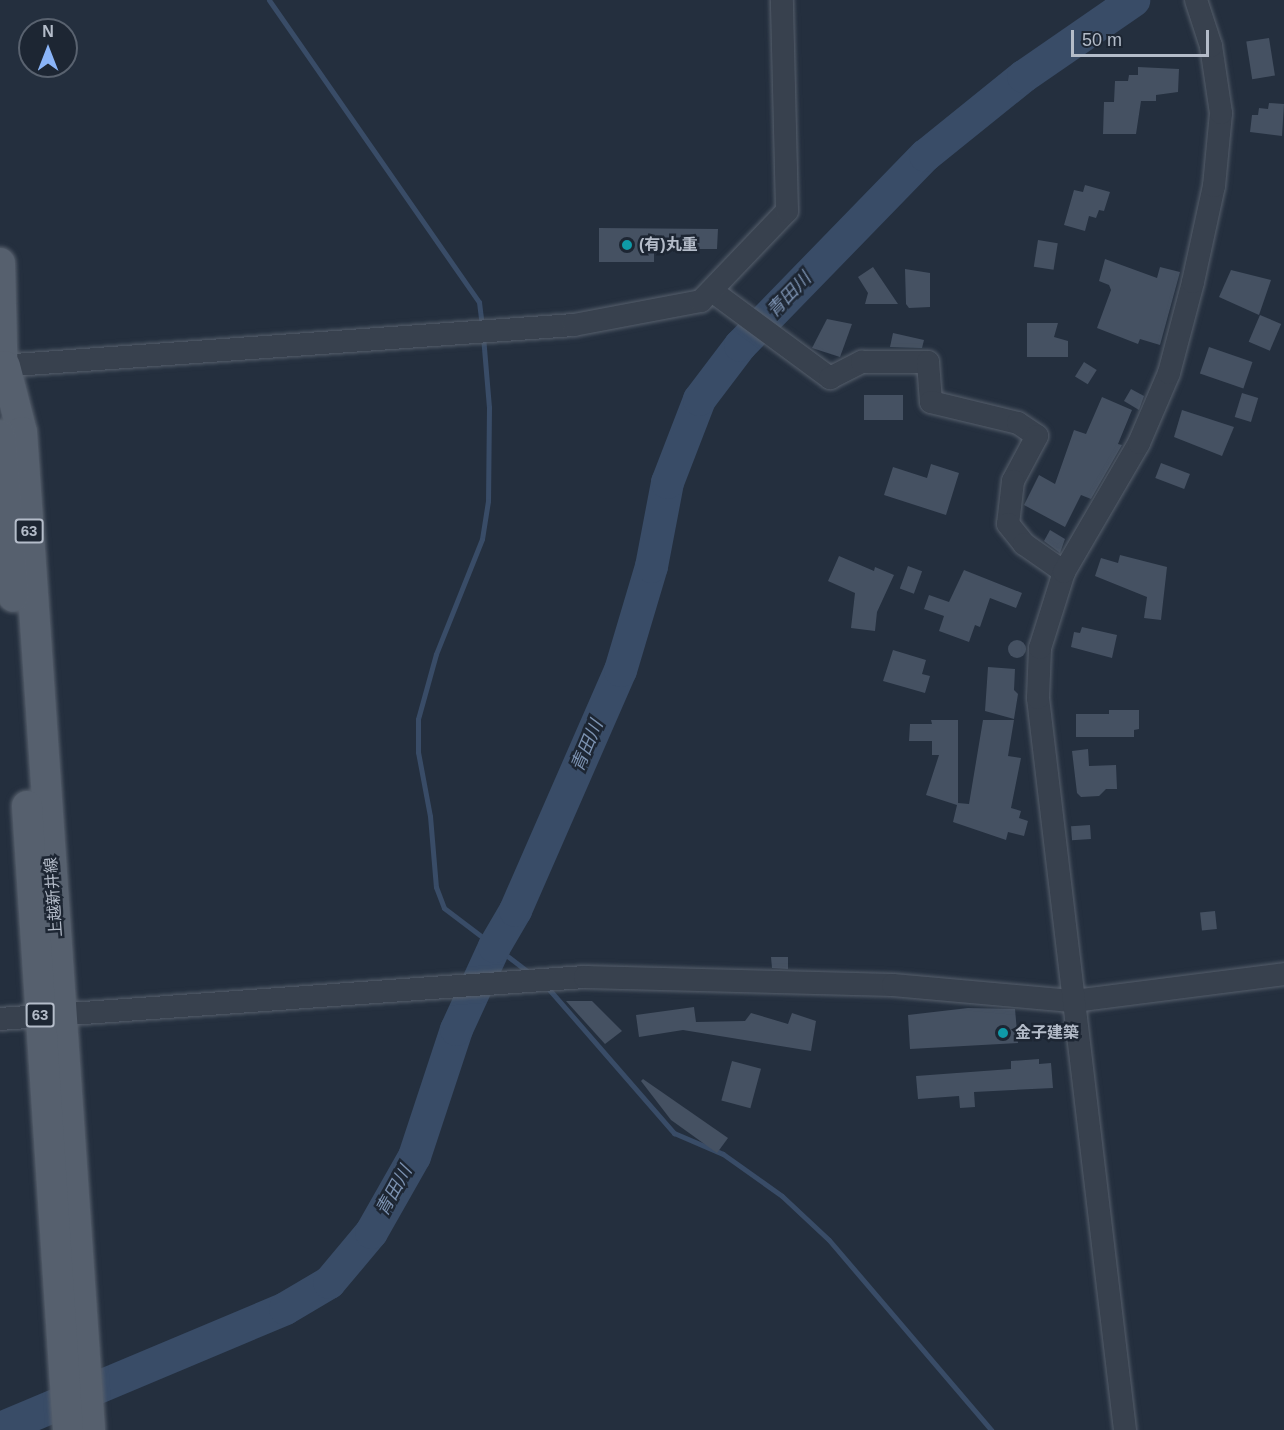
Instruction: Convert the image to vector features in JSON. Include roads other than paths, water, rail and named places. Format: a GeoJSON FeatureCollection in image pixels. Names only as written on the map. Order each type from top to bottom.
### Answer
{"type":"FeatureCollection","features":[{"type":"Feature","properties":{"kind":"main road","name":"上越新井線"},"geometry":{"type":"LineString","coordinates":[[0,263],[3,366],[0,433],[21,699],[51,1016]]}},
{"type":"Feature","properties":{"kind":"main road","name":"上越新井線"},"geometry":{"type":"LineString","coordinates":[[3,366],[22,432],[51,1016],[72,1327],[90,1430]]}},
{"type":"Feature","properties":{"kind":"main road","name":"上越新井線"},"geometry":{"type":"LineString","coordinates":[[68,1430],[72,1327]]}},
{"type":"Feature","properties":{"kind":"street"},"geometry":{"type":"LineString","coordinates":[[3,366],[574,325],[701,301],[787,211],[782,0]]}},
{"type":"Feature","properties":{"kind":"street"},"geometry":{"type":"LineString","coordinates":[[1125,1430],[1038,698],[1040,648],[1064,572],[1087,527],[1139,443],[1169,373],[1193,282],[1214,186],[1221,113],[1211,46],[1196,0]]}},
{"type":"Feature","properties":{"kind":"street"},"geometry":{"type":"LineString","coordinates":[[712,291],[782,340],[830,378],[862,363],[928,362],[931,402],[1017,423],[1036,436],[1013,481],[1008,524],[1024,544],[1064,572]]}},
{"type":"Feature","properties":{"kind":"street"},"geometry":{"type":"LineString","coordinates":[[0,1019],[585,977],[885,984],[1074,1001],[1284,974]]}},
{"type":"Feature","properties":{"kind":"waterway"},"geometry":{"type":"LineString","coordinates":[[269,0],[479,302],[482,327]]}},
{"type":"Feature","properties":{"kind":"waterway","name":"青田川"},"geometry":{"type":"LineString","coordinates":[[0,1428],[285,1308],[329,1282],[371,1232],[414,1156],[456,1029],[494,946],[515,910],[620,670],[651,566],[667,482],[699,399],[740,345],[925,155],[1023,76],[1133,0]]}},
{"type":"Feature","properties":{"kind":"waterway"},"geometry":{"type":"LineString","coordinates":[[483,336],[489,407],[488,501],[482,539],[436,654],[418,719],[418,752],[430,816],[436,887],[444,908],[531,974]]}},
{"type":"Feature","properties":{"kind":"waterway"},"geometry":{"type":"LineString","coordinates":[[547,987],[674,1133],[723,1154],[782,1196],[829,1240],[991,1430]]}},
{"type":"Feature","properties":{"kind":"place","name":"(有)丸重"},"geometry":{"type":"Point","coordinates":[627,245]}},
{"type":"Feature","properties":{"kind":"place","name":"金子建築"},"geometry":{"type":"Point","coordinates":[1003,1033]}}]}
